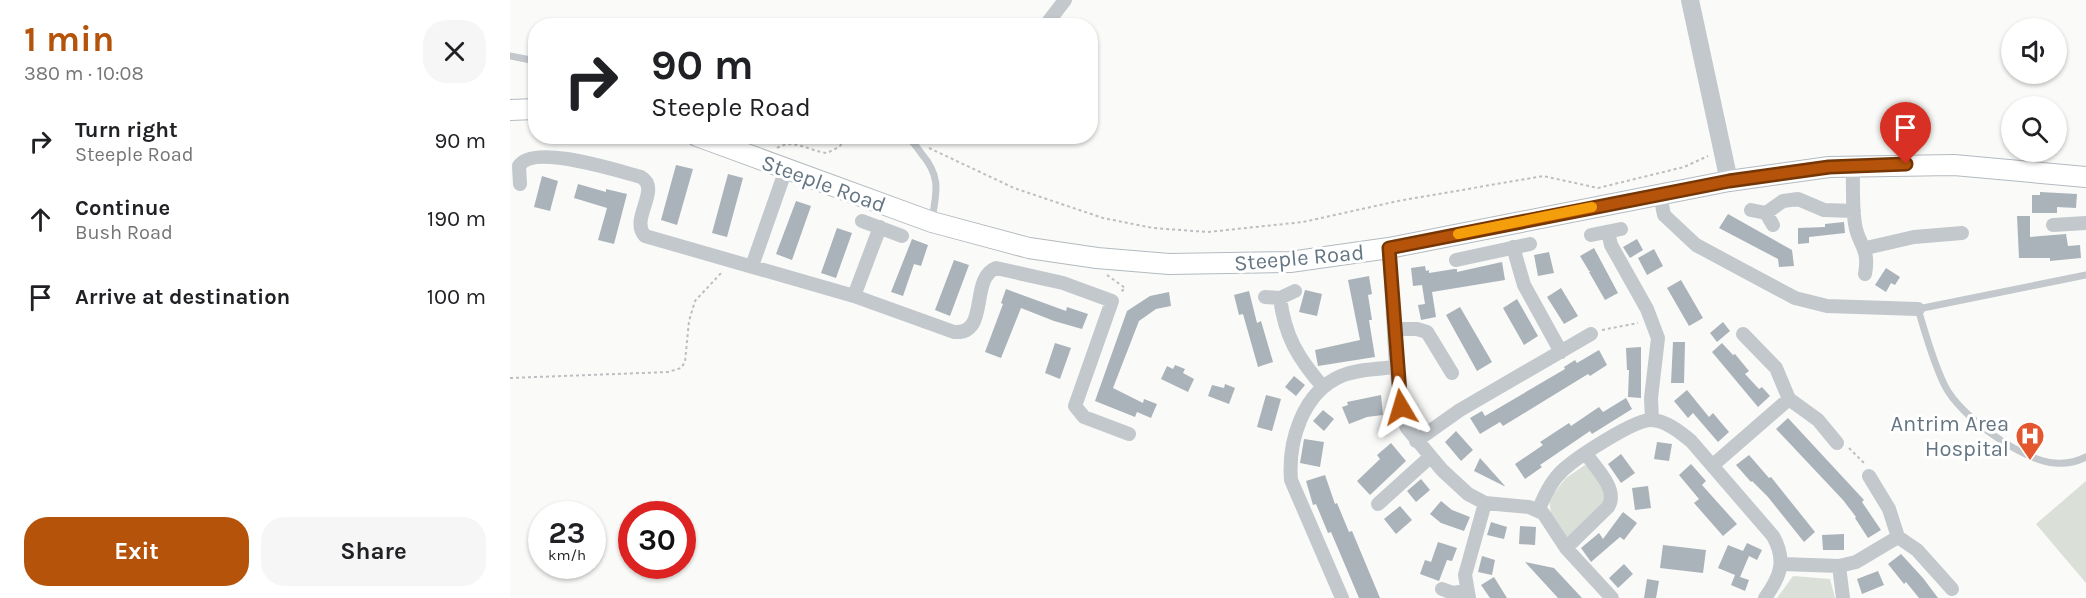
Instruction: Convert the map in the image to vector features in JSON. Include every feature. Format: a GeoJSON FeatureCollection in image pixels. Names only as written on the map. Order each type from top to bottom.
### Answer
{"type":"FeatureCollection","features":[{"type":"Feature","properties":{"kind":"main road","name":"Steeple Road"},"geometry":{"type":"LineString","coordinates":[[719,144],[932,222],[1029,248],[1097,258],[1169,264],[1290,262],[1389,248],[1729,181],[1797,170],[1852,165],[1954,165],[2086,177]]}},
{"type":"Feature","properties":{"kind":"street"},"geometry":{"type":"LineString","coordinates":[[1051,18],[1065,0]]}},
{"type":"Feature","properties":{"kind":"street"},"geometry":{"type":"LineString","coordinates":[[1690,0],[1729,181]]}},
{"type":"Feature","properties":{"kind":"street"},"geometry":{"type":"LineString","coordinates":[[520,184],[519,166],[530,158],[574,160],[642,178],[649,187],[640,222],[643,234],[854,296],[957,333],[967,330],[973,324],[984,278],[996,268],[1063,283],[1112,301],[1075,406],[1084,417],[1129,434]]}},
{"type":"Feature","properties":{"kind":"street"},"geometry":{"type":"LineString","coordinates":[[1852,165],[1855,226],[1866,248],[1865,274]]}},
{"type":"Feature","properties":{"kind":"street"},"geometry":{"type":"LineString","coordinates":[[752,266],[786,169]]}},
{"type":"Feature","properties":{"kind":"street"},"geometry":{"type":"LineString","coordinates":[[1660,195],[1664,215],[1696,244],[1795,298],[1827,306],[1918,309]]}},
{"type":"Feature","properties":{"kind":"street"},"geometry":{"type":"LineString","coordinates":[[1750,210],[1769,219],[1783,201],[1798,199],[1824,210],[1854,211]]}},
{"type":"Feature","properties":{"kind":"street"},"geometry":{"type":"LineString","coordinates":[[862,221],[902,236]]}},
{"type":"Feature","properties":{"kind":"street"},"geometry":{"type":"LineString","coordinates":[[2053,225],[2086,223]]}},
{"type":"Feature","properties":{"kind":"street"},"geometry":{"type":"LineString","coordinates":[[854,296],[880,227]]}},
{"type":"Feature","properties":{"kind":"street"},"geometry":{"type":"LineString","coordinates":[[1591,235],[1614,231],[1611,245],[1651,317],[1659,345],[1652,387],[1652,420]]}},
{"type":"Feature","properties":{"kind":"street"},"geometry":{"type":"LineString","coordinates":[[1866,248],[1914,237],[1962,232]]}},
{"type":"Feature","properties":{"kind":"street"},"geometry":{"type":"LineString","coordinates":[[1456,260],[1530,244]]}},
{"type":"Feature","properties":{"kind":"street"},"geometry":{"type":"LineString","coordinates":[[1513,247],[1524,285],[1561,352]]}},
{"type":"Feature","properties":{"kind":"street"},"geometry":{"type":"LineString","coordinates":[[1389,248],[1396,367],[1403,419],[1416,441],[1461,488],[1485,502],[1539,510],[1547,517],[1566,548],[1612,598]]}},
{"type":"Feature","properties":{"kind":"street"},"geometry":{"type":"LineString","coordinates":[[1265,297],[1280,298],[1295,291]]}},
{"type":"Feature","properties":{"kind":"street"},"geometry":{"type":"LineString","coordinates":[[1280,298],[1285,329],[1290,340],[1297,354],[1323,387]]}},
{"type":"Feature","properties":{"kind":"street"},"geometry":{"type":"LineString","coordinates":[[1395,329],[1417,329],[1427,332],[1452,373]]}},
{"type":"Feature","properties":{"kind":"street"},"geometry":{"type":"LineString","coordinates":[[1416,441],[1460,410],[1592,334]]}},
{"type":"Feature","properties":{"kind":"street"},"geometry":{"type":"LineString","coordinates":[[1743,334],[1776,368],[1789,399],[1818,420],[1837,443]]}},
{"type":"Feature","properties":{"kind":"street"},"geometry":{"type":"LineString","coordinates":[[1342,598],[1291,480],[1293,441],[1299,423],[1323,387],[1351,372],[1396,367]]}},
{"type":"Feature","properties":{"kind":"street"},"geometry":{"type":"LineString","coordinates":[[1713,465],[1789,399]]}},
{"type":"Feature","properties":{"kind":"street"},"geometry":{"type":"LineString","coordinates":[[1539,510],[1562,471],[1586,454],[1633,425],[1652,420],[1670,426],[1685,436],[1713,465],[1773,536],[1780,551],[1782,564],[1776,581],[1765,598]]}},
{"type":"Feature","properties":{"kind":"street"},"geometry":{"type":"LineString","coordinates":[[1566,548],[1608,507],[1612,500],[1609,488],[1586,454]]}},
{"type":"Feature","properties":{"kind":"street"},"geometry":{"type":"LineString","coordinates":[[1378,504],[1430,457]]}},
{"type":"Feature","properties":{"kind":"street"},"geometry":{"type":"LineString","coordinates":[[1869,476],[1889,508],[1898,537],[1917,550],[1952,589]]}},
{"type":"Feature","properties":{"kind":"street"},"geometry":{"type":"LineString","coordinates":[[1442,589],[1467,595],[1466,567],[1485,502]]}},
{"type":"Feature","properties":{"kind":"street"},"geometry":{"type":"LineString","coordinates":[[1782,564],[1839,567],[1856,562],[1898,537]]}},
{"type":"Feature","properties":{"kind":"street"},"geometry":{"type":"LineString","coordinates":[[1839,567],[1844,598]]}},
{"type":"Feature","properties":{"kind":"lane"},"geometry":{"type":"LineString","coordinates":[[510,56],[528,59]]}},
{"type":"Feature","properties":{"kind":"lane"},"geometry":{"type":"LineString","coordinates":[[913,144],[932,165],[938,188],[932,222]]}},
{"type":"Feature","properties":{"kind":"lane"},"geometry":{"type":"LineString","coordinates":[[2086,275],[1918,309],[1946,388],[1969,415],[1999,440],[2026,455],[2054,464],[2075,462],[2086,457]]}},
{"type":"Feature","properties":{"kind":"path"},"geometry":{"type":"LineString","coordinates":[[767,162],[773,150],[784,144]]}},
{"type":"Feature","properties":{"kind":"path"},"geometry":{"type":"LineString","coordinates":[[795,144],[814,152],[826,153],[842,144]]}},
{"type":"Feature","properties":{"kind":"path"},"geometry":{"type":"LineString","coordinates":[[920,144],[1014,188],[1103,218],[1153,228],[1208,232],[1303,222],[1398,201],[1543,176],[1598,188],[1697,163],[1707,157],[1710,148]]}},
{"type":"Feature","properties":{"kind":"path"},"geometry":{"type":"LineString","coordinates":[[1097,258],[1100,270],[1125,288],[1112,301]]}},
{"type":"Feature","properties":{"kind":"path"},"geometry":{"type":"LineString","coordinates":[[510,378],[668,372],[681,368],[685,362],[689,321],[695,301],[713,280],[735,261]]}},
{"type":"Feature","properties":{"kind":"path"},"geometry":{"type":"LineString","coordinates":[[1592,334],[1641,322],[1651,317]]}},
{"type":"Feature","properties":{"kind":"path"},"geometry":{"type":"LineString","coordinates":[[1837,443],[1847,446],[1857,454],[1866,464],[1869,476]]}},
{"type":"Feature","properties":{"kind":"shaded area"},"geometry":{"type":"Polygon","coordinates":[[[1585,465],[1599,481],[1606,502],[1571,536],[1566,538],[1551,514],[1549,499],[1566,478],[1585,465]]]}},
{"type":"Feature","properties":{"kind":"shaded area"},"geometry":{"type":"Polygon","coordinates":[[[2086,481],[2086,583],[2036,524],[2086,481]]]}},
{"type":"Feature","properties":{"kind":"shaded area"},"geometry":{"type":"Polygon","coordinates":[[[1793,576],[1830,579],[1835,598],[1777,598],[1793,576]]]}},
{"type":"Feature","properties":{"kind":"building"},"geometry":{"type":"Polygon","coordinates":[[[676,165],[693,169],[677,225],[661,220],[676,165]]]}},
{"type":"Feature","properties":{"kind":"building"},"geometry":{"type":"Polygon","coordinates":[[[728,174],[743,178],[727,237],[712,233],[728,174]]]}},
{"type":"Feature","properties":{"kind":"building"},"geometry":{"type":"Polygon","coordinates":[[[542,176],[558,181],[550,211],[534,207],[542,176]]]}},
{"type":"Feature","properties":{"kind":"building"},"geometry":{"type":"Polygon","coordinates":[[[578,184],[606,192],[606,189],[627,194],[614,244],[598,240],[607,208],[574,198],[578,184]]]}},
{"type":"Feature","properties":{"kind":"building"},"geometry":{"type":"Polygon","coordinates":[[[2040,192],[2077,194],[2076,208],[2057,207],[2057,213],[2032,213],[2032,195],[2040,195],[2040,192]]]}},
{"type":"Feature","properties":{"kind":"building"},"geometry":{"type":"Polygon","coordinates":[[[796,201],[811,206],[792,260],[776,254],[796,201]]]}},
{"type":"Feature","properties":{"kind":"building"},"geometry":{"type":"Polygon","coordinates":[[[1728,214],[1792,250],[1794,266],[1779,267],[1778,259],[1719,228],[1728,214]]]}},
{"type":"Feature","properties":{"kind":"building"},"geometry":{"type":"Polygon","coordinates":[[[2017,216],[2030,216],[2030,237],[2066,234],[2068,246],[2080,245],[2081,258],[2050,261],[2050,258],[2019,258],[2017,216]]]}},
{"type":"Feature","properties":{"kind":"building"},"geometry":{"type":"Polygon","coordinates":[[[1844,222],[1845,233],[1809,237],[1809,243],[1798,244],[1798,228],[1825,227],[1825,224],[1844,222]]]}},
{"type":"Feature","properties":{"kind":"building"},"geometry":{"type":"Polygon","coordinates":[[[837,228],[852,233],[836,278],[821,273],[837,228]]]}},
{"type":"Feature","properties":{"kind":"building"},"geometry":{"type":"Polygon","coordinates":[[[912,239],[928,245],[921,266],[914,264],[903,296],[891,292],[912,239]]]}},
{"type":"Feature","properties":{"kind":"building"},"geometry":{"type":"Polygon","coordinates":[[[1637,239],[1643,250],[1630,258],[1623,247],[1637,239]]]}},
{"type":"Feature","properties":{"kind":"building"},"geometry":{"type":"Polygon","coordinates":[[[1594,248],[1618,293],[1605,300],[1589,272],[1591,271],[1580,256],[1594,248]]]}},
{"type":"Feature","properties":{"kind":"building"},"geometry":{"type":"Polygon","coordinates":[[[1654,249],[1663,266],[1647,275],[1638,258],[1654,249]]]}},
{"type":"Feature","properties":{"kind":"building"},"geometry":{"type":"Polygon","coordinates":[[[1549,252],[1554,273],[1538,276],[1534,255],[1549,252]]]}},
{"type":"Feature","properties":{"kind":"building"},"geometry":{"type":"Polygon","coordinates":[[[954,260],[969,265],[950,316],[935,310],[954,260]]]}},
{"type":"Feature","properties":{"kind":"building"},"geometry":{"type":"Polygon","coordinates":[[[1502,262],[1505,280],[1432,292],[1436,317],[1421,320],[1418,305],[1425,304],[1422,285],[1413,286],[1411,268],[1425,266],[1429,273],[1454,269],[1457,269],[1457,272],[1502,262]]]}},
{"type":"Feature","properties":{"kind":"building"},"geometry":{"type":"Polygon","coordinates":[[[1886,268],[1900,277],[1895,285],[1891,283],[1886,292],[1875,285],[1886,268]]]}},
{"type":"Feature","properties":{"kind":"building"},"geometry":{"type":"Polygon","coordinates":[[[1369,276],[1372,294],[1368,295],[1372,320],[1369,320],[1375,357],[1318,366],[1315,350],[1360,340],[1348,280],[1369,276]]]}},
{"type":"Feature","properties":{"kind":"building"},"geometry":{"type":"Polygon","coordinates":[[[1681,280],[1703,318],[1689,326],[1667,288],[1681,280]]]}},
{"type":"Feature","properties":{"kind":"building"},"geometry":{"type":"Polygon","coordinates":[[[1561,288],[1578,316],[1564,324],[1547,297],[1561,288]]]}},
{"type":"Feature","properties":{"kind":"building"},"geometry":{"type":"Polygon","coordinates":[[[1006,289],[1066,311],[1067,307],[1088,314],[1082,329],[1021,308],[1001,358],[985,352],[1003,304],[1001,303],[1006,289]]]}},
{"type":"Feature","properties":{"kind":"building"},"geometry":{"type":"Polygon","coordinates":[[[1305,290],[1322,294],[1317,316],[1299,312],[1305,290]]]}},
{"type":"Feature","properties":{"kind":"building"},"geometry":{"type":"Polygon","coordinates":[[[1249,291],[1257,323],[1261,321],[1273,362],[1258,367],[1243,314],[1239,315],[1234,295],[1249,291]]]}},
{"type":"Feature","properties":{"kind":"building"},"geometry":{"type":"Polygon","coordinates":[[[1169,292],[1171,306],[1156,309],[1139,321],[1113,388],[1143,403],[1144,399],[1157,404],[1151,418],[1137,412],[1135,417],[1095,401],[1127,311],[1150,296],[1169,292]]]}},
{"type":"Feature","properties":{"kind":"building"},"geometry":{"type":"Polygon","coordinates":[[[1517,299],[1538,336],[1524,345],[1503,308],[1517,299]]]}},
{"type":"Feature","properties":{"kind":"building"},"geometry":{"type":"Polygon","coordinates":[[[1460,307],[1492,362],[1477,371],[1446,315],[1460,307]]]}},
{"type":"Feature","properties":{"kind":"building"},"geometry":{"type":"Polygon","coordinates":[[[1723,322],[1730,331],[1717,342],[1710,333],[1723,322]]]}},
{"type":"Feature","properties":{"kind":"building"},"geometry":{"type":"Polygon","coordinates":[[[1673,342],[1685,342],[1684,383],[1671,383],[1673,342]]]}},
{"type":"Feature","properties":{"kind":"building"},"geometry":{"type":"Polygon","coordinates":[[[1055,343],[1071,348],[1060,379],[1045,373],[1055,343]]]}},
{"type":"Feature","properties":{"kind":"building"},"geometry":{"type":"Polygon","coordinates":[[[1722,343],[1749,371],[1745,374],[1759,389],[1762,387],[1770,396],[1758,407],[1712,352],[1722,343]]]}},
{"type":"Feature","properties":{"kind":"building"},"geometry":{"type":"Polygon","coordinates":[[[1641,347],[1641,398],[1628,397],[1629,370],[1627,370],[1626,348],[1641,347]]]}},
{"type":"Feature","properties":{"kind":"building"},"geometry":{"type":"Polygon","coordinates":[[[1599,350],[1607,365],[1590,376],[1588,374],[1503,426],[1500,422],[1480,434],[1470,418],[1482,411],[1485,416],[1565,369],[1564,367],[1575,360],[1577,363],[1599,350]]]}},
{"type":"Feature","properties":{"kind":"building"},"geometry":{"type":"Polygon","coordinates":[[[1175,365],[1185,369],[1183,373],[1194,379],[1188,392],[1161,379],[1167,366],[1173,369],[1175,365]]]}},
{"type":"Feature","properties":{"kind":"building"},"geometry":{"type":"Polygon","coordinates":[[[1294,376],[1305,385],[1296,396],[1285,387],[1294,376]]]}},
{"type":"Feature","properties":{"kind":"building"},"geometry":{"type":"Polygon","coordinates":[[[1225,384],[1235,388],[1229,404],[1208,396],[1212,385],[1224,388],[1225,384]]]}},
{"type":"Feature","properties":{"kind":"building"},"geometry":{"type":"Polygon","coordinates":[[[1687,390],[1709,417],[1713,413],[1729,432],[1718,442],[1693,413],[1688,418],[1674,401],[1687,390]]]}},
{"type":"Feature","properties":{"kind":"building"},"geometry":{"type":"Polygon","coordinates":[[[1266,395],[1281,399],[1272,431],[1257,427],[1266,395]]]}},
{"type":"Feature","properties":{"kind":"building"},"geometry":{"type":"Polygon","coordinates":[[[1381,395],[1383,415],[1367,417],[1349,424],[1342,407],[1348,405],[1347,402],[1381,395]]]}},
{"type":"Feature","properties":{"kind":"building"},"geometry":{"type":"Polygon","coordinates":[[[1626,398],[1632,409],[1592,434],[1590,431],[1540,465],[1542,467],[1525,479],[1515,464],[1543,445],[1540,442],[1569,423],[1571,426],[1599,407],[1603,412],[1626,398]]]}},
{"type":"Feature","properties":{"kind":"building"},"geometry":{"type":"Polygon","coordinates":[[[1323,410],[1334,419],[1324,431],[1313,421],[1323,410]]]}},
{"type":"Feature","properties":{"kind":"building"},"geometry":{"type":"Polygon","coordinates":[[[1788,418],[1864,500],[1862,502],[1881,530],[1868,538],[1843,500],[1776,429],[1788,418]]]}},
{"type":"Feature","properties":{"kind":"building"},"geometry":{"type":"Polygon","coordinates":[[[1456,431],[1473,450],[1461,461],[1445,442],[1456,431]]]}},
{"type":"Feature","properties":{"kind":"building"},"geometry":{"type":"Polygon","coordinates":[[[1304,439],[1324,442],[1320,467],[1300,463],[1304,439]]]}},
{"type":"Feature","properties":{"kind":"building"},"geometry":{"type":"Polygon","coordinates":[[[1657,442],[1672,444],[1669,461],[1654,459],[1657,442]]]}},
{"type":"Feature","properties":{"kind":"building"},"geometry":{"type":"Polygon","coordinates":[[[1391,443],[1406,461],[1370,495],[1357,481],[1380,459],[1377,455],[1391,443]]]}},
{"type":"Feature","properties":{"kind":"building"},"geometry":{"type":"Polygon","coordinates":[[[1621,454],[1635,473],[1621,483],[1608,464],[1621,454]]]}},
{"type":"Feature","properties":{"kind":"building"},"geometry":{"type":"Polygon","coordinates":[[[1749,455],[1769,478],[1771,477],[1815,532],[1804,542],[1768,497],[1736,465],[1749,455]]]}},
{"type":"Feature","properties":{"kind":"building"},"geometry":{"type":"Polygon","coordinates":[[[1480,458],[1505,486],[1474,471],[1480,458]]]}},
{"type":"Feature","properties":{"kind":"building"},"geometry":{"type":"Polygon","coordinates":[[[1691,464],[1706,481],[1702,485],[1737,524],[1723,536],[1694,503],[1699,499],[1679,475],[1691,464]]]}},
{"type":"Feature","properties":{"kind":"building"},"geometry":{"type":"Polygon","coordinates":[[[1325,475],[1335,504],[1337,503],[1349,532],[1352,531],[1380,598],[1359,598],[1331,532],[1328,533],[1316,504],[1313,505],[1306,481],[1325,475]]]}},
{"type":"Feature","properties":{"kind":"building"},"geometry":{"type":"Polygon","coordinates":[[[1421,479],[1430,490],[1416,502],[1407,491],[1421,479]]]}},
{"type":"Feature","properties":{"kind":"building"},"geometry":{"type":"Polygon","coordinates":[[[1648,486],[1651,508],[1635,510],[1632,488],[1648,486]]]}},
{"type":"Feature","properties":{"kind":"building"},"geometry":{"type":"Polygon","coordinates":[[[1441,501],[1452,510],[1470,517],[1464,531],[1441,523],[1430,514],[1441,501]]]}},
{"type":"Feature","properties":{"kind":"building"},"geometry":{"type":"Polygon","coordinates":[[[1400,506],[1412,520],[1396,534],[1384,519],[1400,506]]]}},
{"type":"Feature","properties":{"kind":"building"},"geometry":{"type":"Polygon","coordinates":[[[1623,512],[1637,523],[1624,540],[1620,537],[1591,562],[1581,548],[1599,533],[1603,539],[1623,512]]]}},
{"type":"Feature","properties":{"kind":"building"},"geometry":{"type":"Polygon","coordinates":[[[1491,522],[1507,527],[1504,539],[1487,535],[1491,522]]]}},
{"type":"Feature","properties":{"kind":"building"},"geometry":{"type":"Polygon","coordinates":[[[1520,526],[1536,527],[1535,545],[1519,544],[1520,526]]]}},
{"type":"Feature","properties":{"kind":"building"},"geometry":{"type":"Polygon","coordinates":[[[1844,534],[1844,550],[1823,550],[1822,535],[1844,534]]]}},
{"type":"Feature","properties":{"kind":"building"},"geometry":{"type":"Polygon","coordinates":[[[1438,542],[1457,548],[1452,561],[1447,560],[1439,581],[1420,574],[1425,560],[1431,562],[1438,542]]]}},
{"type":"Feature","properties":{"kind":"building"},"geometry":{"type":"Polygon","coordinates":[[[1747,543],[1762,550],[1757,560],[1749,556],[1740,577],[1749,580],[1745,591],[1731,585],[1735,575],[1718,568],[1728,545],[1743,551],[1747,543]]]}},
{"type":"Feature","properties":{"kind":"building"},"geometry":{"type":"Polygon","coordinates":[[[1663,545],[1706,550],[1703,573],[1660,568],[1663,545]]]}},
{"type":"Feature","properties":{"kind":"building"},"geometry":{"type":"Polygon","coordinates":[[[1901,554],[1938,598],[1919,598],[1906,582],[1904,584],[1888,564],[1901,554]]]}},
{"type":"Feature","properties":{"kind":"building"},"geometry":{"type":"Polygon","coordinates":[[[1482,556],[1495,560],[1492,575],[1478,572],[1482,556]]]}},
{"type":"Feature","properties":{"kind":"building"},"geometry":{"type":"Polygon","coordinates":[[[1525,562],[1554,568],[1582,598],[1558,598],[1525,562]]]}},
{"type":"Feature","properties":{"kind":"building"},"geometry":{"type":"Polygon","coordinates":[[[1624,564],[1633,574],[1618,588],[1609,578],[1624,564]]]}},
{"type":"Feature","properties":{"kind":"building"},"geometry":{"type":"Polygon","coordinates":[[[1878,571],[1884,585],[1862,594],[1857,579],[1878,571]]]}},
{"type":"Feature","properties":{"kind":"building"},"geometry":{"type":"Polygon","coordinates":[[[1494,577],[1507,598],[1490,598],[1481,585],[1494,577]]]}},
{"type":"Feature","properties":{"kind":"building"},"geometry":{"type":"Polygon","coordinates":[[[1647,579],[1659,581],[1656,598],[1644,598],[1647,579]]]}},
{"type":"Feature","properties":{"kind":"slow traffic"},"geometry":{"type":"LineString","coordinates":[[1458,234],[1592,207]]}},
{"type":"Feature","properties":{"kind":"place","name":"Antrim Area Hospital"},"geometry":{"type":"Point","coordinates":[2030,462]}},
{"type":"Feature","properties":{"kind":"route"},"geometry":{"type":"LineString","coordinates":[[1401,407],[1396,367],[1389,248],[1729,181],[1797,170],[1906,164]]}}]}
